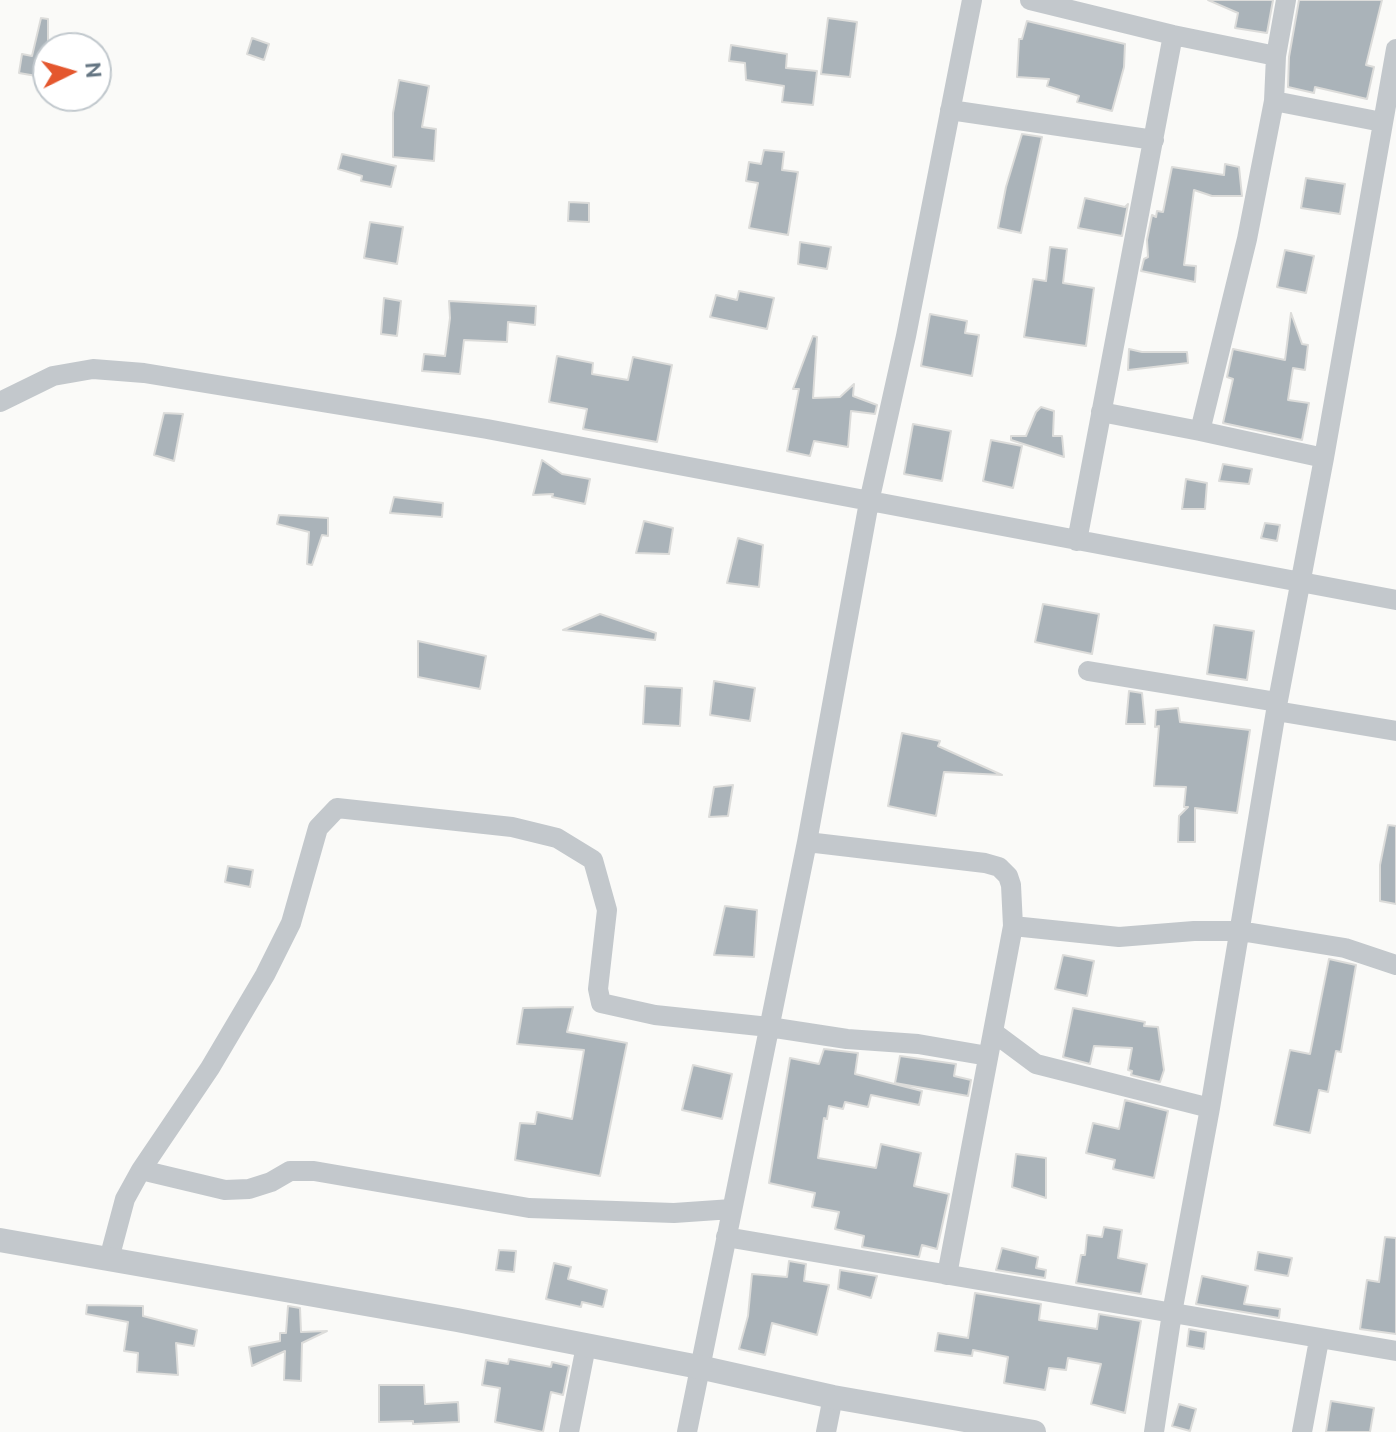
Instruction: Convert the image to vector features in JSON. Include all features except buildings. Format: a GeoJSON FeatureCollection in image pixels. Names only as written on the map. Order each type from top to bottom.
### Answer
{"type":"FeatureCollection","features":[{"type":"Feature","properties":{"kind":"street"},"geometry":{"type":"LineString","coordinates":[[687,1432],[807,842],[869,502],[906,336],[972,0]]}},
{"type":"Feature","properties":{"kind":"street"},"geometry":{"type":"LineString","coordinates":[[1030,0],[1276,56]]}},
{"type":"Feature","properties":{"kind":"street"},"geometry":{"type":"LineString","coordinates":[[1200,431],[1247,239],[1274,101],[1276,56],[1286,0]]}},
{"type":"Feature","properties":{"kind":"street"},"geometry":{"type":"LineString","coordinates":[[1077,541],[1173,35]]}},
{"type":"Feature","properties":{"kind":"street"},"geometry":{"type":"LineString","coordinates":[[1154,1432],[1276,706],[1324,458],[1396,49]]}},
{"type":"Feature","properties":{"kind":"street"},"geometry":{"type":"LineString","coordinates":[[1274,101],[1382,122]]}},
{"type":"Feature","properties":{"kind":"street"},"geometry":{"type":"LineString","coordinates":[[950,110],[1154,140]]}},
{"type":"Feature","properties":{"kind":"street"},"geometry":{"type":"LineString","coordinates":[[1375,173],[1396,178]]}},
{"type":"Feature","properties":{"kind":"street"},"geometry":{"type":"LineString","coordinates":[[0,402],[53,376],[93,369],[144,373],[487,429],[1396,600]]}},
{"type":"Feature","properties":{"kind":"street"},"geometry":{"type":"LineString","coordinates":[[1101,412],[1324,458]]}},
{"type":"Feature","properties":{"kind":"street"},"geometry":{"type":"LineString","coordinates":[[1088,671],[1396,731]]}},
{"type":"Feature","properties":{"kind":"street"},"geometry":{"type":"LineString","coordinates":[[109,1259],[125,1199],[210,1068],[265,975],[291,923],[318,828],[337,808],[512,827],[557,838],[593,860],[607,910],[598,989],[601,1003],[655,1015],[847,1039],[918,1044],[988,1056]]}},
{"type":"Feature","properties":{"kind":"street"},"geometry":{"type":"LineString","coordinates":[[807,842],[985,863],[999,867],[1008,876],[1011,885],[1013,926],[947,1275]]}},
{"type":"Feature","properties":{"kind":"street"},"geometry":{"type":"LineString","coordinates":[[1013,926],[1119,937],[1240,931],[1345,948],[1396,965]]}},
{"type":"Feature","properties":{"kind":"street"},"geometry":{"type":"LineString","coordinates":[[993,1032],[1036,1064],[1210,1108]]}},
{"type":"Feature","properties":{"kind":"street"},"geometry":{"type":"LineString","coordinates":[[141,1170],[225,1190],[249,1189],[271,1182],[290,1171],[314,1171],[529,1208],[674,1213],[732,1209]]}},
{"type":"Feature","properties":{"kind":"street"},"geometry":{"type":"LineString","coordinates":[[726,1237],[1396,1351]]}},
{"type":"Feature","properties":{"kind":"street"},"geometry":{"type":"LineString","coordinates":[[0,1240],[586,1346],[833,1397],[1034,1432]]}},
{"type":"Feature","properties":{"kind":"street"},"geometry":{"type":"LineString","coordinates":[[1302,1432],[1319,1340]]}},
{"type":"Feature","properties":{"kind":"street"},"geometry":{"type":"LineString","coordinates":[[569,1432],[586,1346]]}},
{"type":"Feature","properties":{"kind":"street"},"geometry":{"type":"LineString","coordinates":[[826,1432],[833,1397]]}}]}
